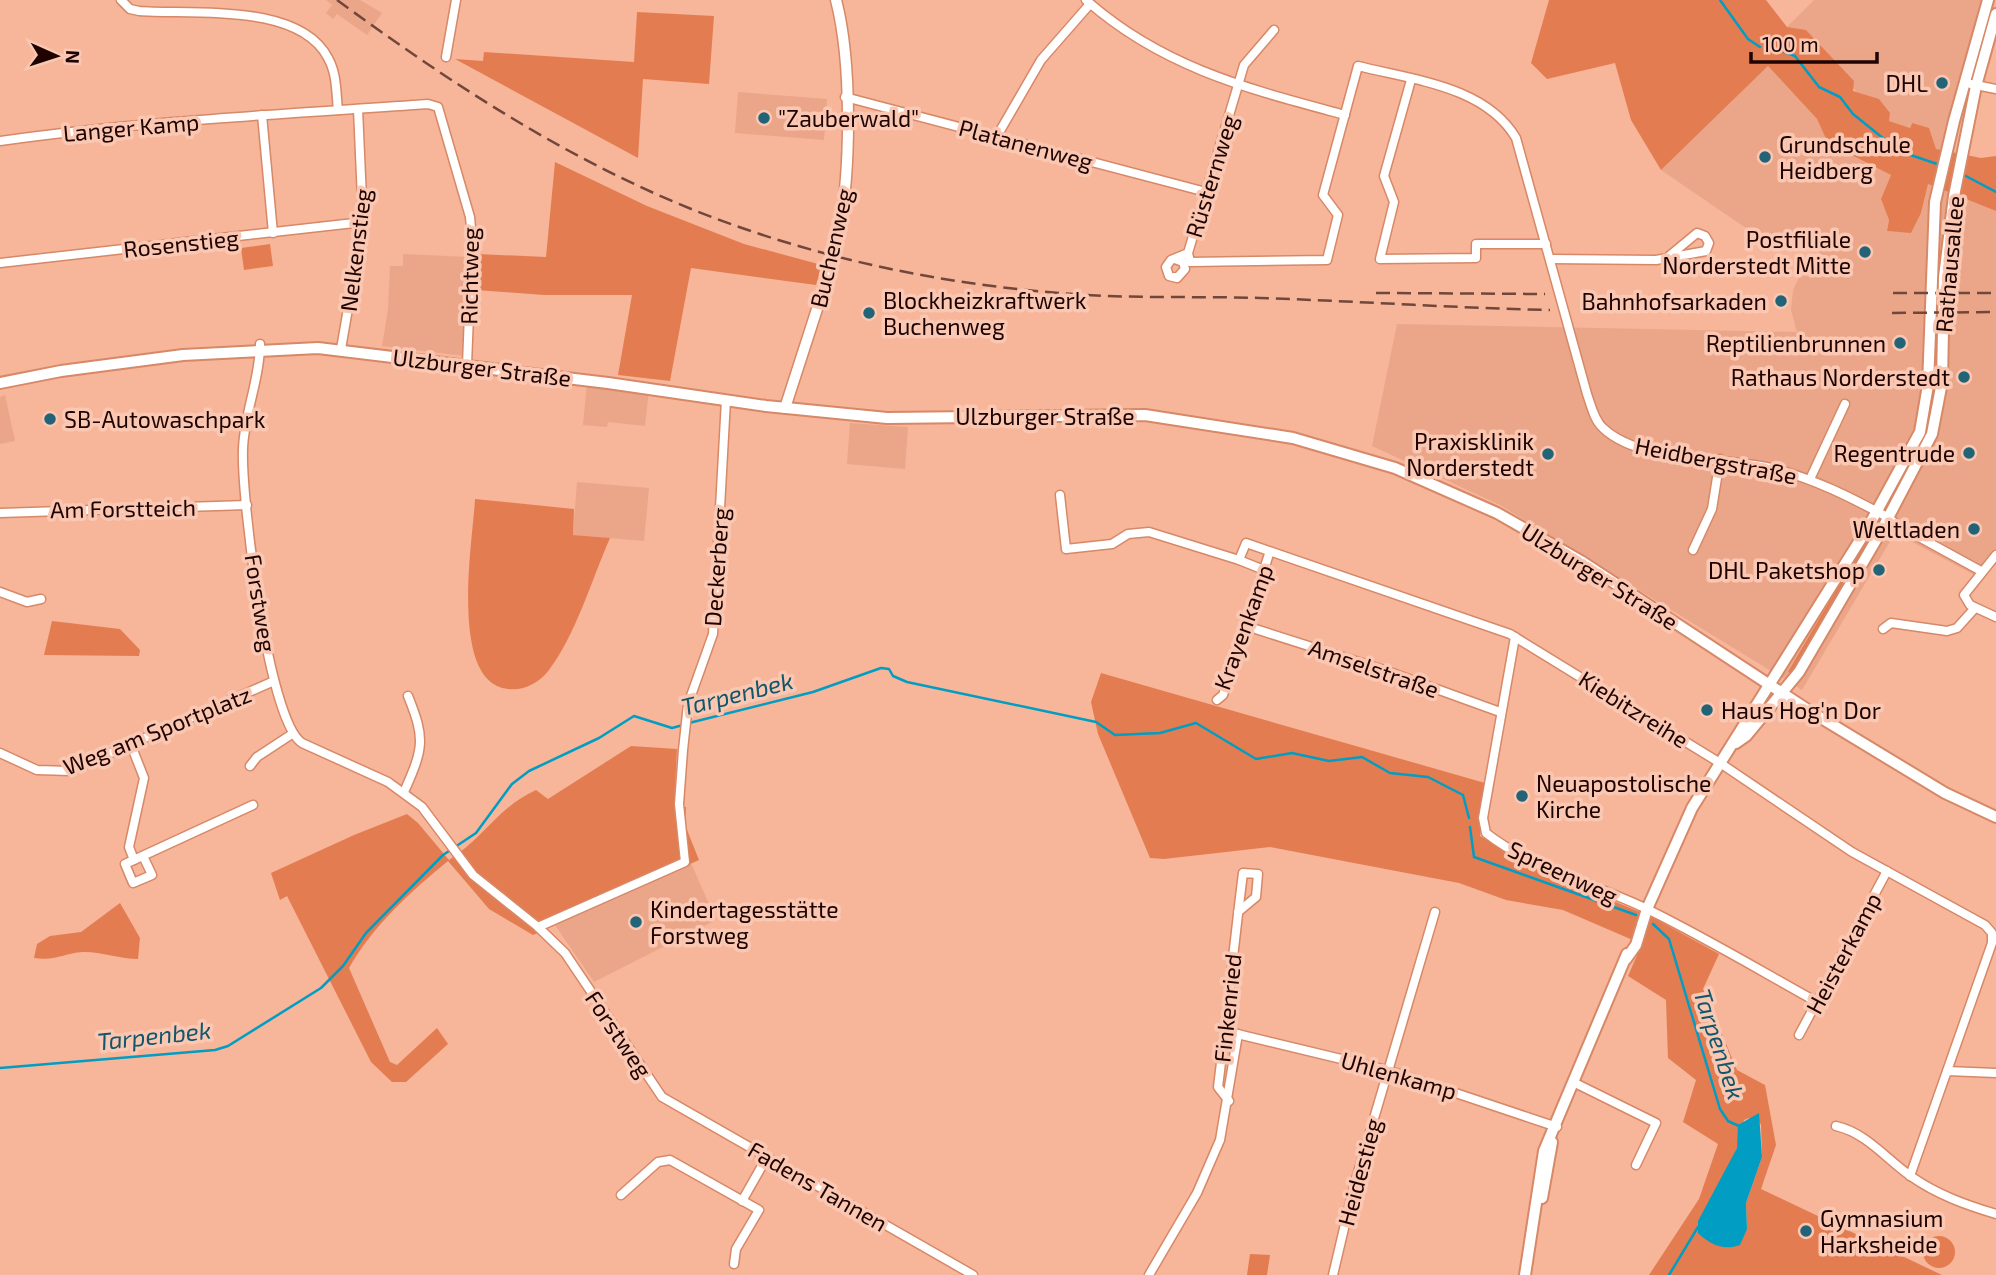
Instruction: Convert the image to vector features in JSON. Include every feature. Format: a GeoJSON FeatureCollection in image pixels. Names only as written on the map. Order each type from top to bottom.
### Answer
{"type":"FeatureCollection","features":[{"type":"Feature","properties":{"kind":"main road","name":"Rathausallee"},"geometry":{"type":"LineString","coordinates":[[1734,745],[1877,512],[1920,432],[1926,410],[1936,192],[1988,0]]}},
{"type":"Feature","properties":{"kind":"main road","name":"Rathausallee"},"geometry":{"type":"LineString","coordinates":[[1734,745],[1746,736],[1799,672],[1888,518],[1932,435],[1942,382],[1944,277],[1954,196],[1976,86],[1996,14]]}},
{"type":"Feature","properties":{"kind":"main road","name":"Ulzburger Straße"},"geometry":{"type":"LineString","coordinates":[[0,382],[61,371],[260,347],[341,349],[785,408],[911,419],[1068,414],[1156,416],[1257,430],[1338,449],[1447,488],[1514,522],[1581,561],[1770,686],[1945,793],[1996,817]]}},
{"type":"Feature","properties":{"kind":"main road"},"geometry":{"type":"LineString","coordinates":[[1525,1275],[1544,1151],[1555,1132],[1626,959],[1636,945],[1647,909],[1685,822],[1720,763],[1734,745]]}},
{"type":"Feature","properties":{"kind":"street"},"geometry":{"type":"LineString","coordinates":[[121,0],[130,9],[139,11],[207,12],[250,17],[307,34],[324,51],[334,72],[338,110]]}},
{"type":"Feature","properties":{"kind":"street"},"geometry":{"type":"LineString","coordinates":[[446,57],[456,0]]}},
{"type":"Feature","properties":{"kind":"street","name":"Buchenweg"},"geometry":{"type":"LineString","coordinates":[[785,408],[828,275],[839,232],[847,180],[843,34],[836,0]]}},
{"type":"Feature","properties":{"kind":"street"},"geometry":{"type":"LineString","coordinates":[[997,136],[1041,60],[1088,2],[1160,52],[1237,86]]}},
{"type":"Feature","properties":{"kind":"street","name":"Rüsternweg"},"geometry":{"type":"LineString","coordinates":[[1175,259],[1183,262],[1185,269],[1180,277],[1169,276],[1166,267],[1175,259],[1188,253],[1244,65],[1274,30]]}},
{"type":"Feature","properties":{"kind":"street","name":"Heidbergstraße"},"geometry":{"type":"LineString","coordinates":[[1345,115],[1358,66],[1470,96],[1496,111],[1509,126],[1530,181],[1587,394],[1601,427],[1635,446],[1774,468],[1810,479],[1877,512]]}},
{"type":"Feature","properties":{"kind":"street"},"geometry":{"type":"LineString","coordinates":[[1411,80],[1384,176],[1394,202],[1380,259],[1476,258],[1476,244],[1546,244]]}},
{"type":"Feature","properties":{"kind":"street"},"geometry":{"type":"LineString","coordinates":[[1964,83],[1996,89]]}},
{"type":"Feature","properties":{"kind":"street","name":"Rüsternweg"},"geometry":{"type":"LineString","coordinates":[[1237,86],[1345,115]]}},
{"type":"Feature","properties":{"kind":"street","name":"Platanenweg"},"geometry":{"type":"LineString","coordinates":[[845,97],[1206,192]]}},
{"type":"Feature","properties":{"kind":"street","name":"Langer Kamp"},"geometry":{"type":"LineString","coordinates":[[0,141],[80,130],[262,115],[428,104],[438,107]]}},
{"type":"Feature","properties":{"kind":"street","name":"Richtweg"},"geometry":{"type":"LineString","coordinates":[[438,107],[470,217],[472,239],[467,365]]}},
{"type":"Feature","properties":{"kind":"street","name":"Nelkenstieg"},"geometry":{"type":"LineString","coordinates":[[341,349],[363,222],[358,109]]}},
{"type":"Feature","properties":{"kind":"street"},"geometry":{"type":"LineString","coordinates":[[262,115],[274,233]]}},
{"type":"Feature","properties":{"kind":"street"},"geometry":{"type":"LineString","coordinates":[[1188,253],[1190,262],[1327,260],[1338,215],[1323,195],[1345,115]]}},
{"type":"Feature","properties":{"kind":"street","name":"Rosenstieg"},"geometry":{"type":"LineString","coordinates":[[0,263],[363,222]]}},
{"type":"Feature","properties":{"kind":"street"},"geometry":{"type":"LineString","coordinates":[[1550,259],[1656,260],[1699,254],[1706,251],[1709,243],[1705,236],[1697,233],[1668,257]]}},
{"type":"Feature","properties":{"kind":"street"},"geometry":{"type":"LineString","coordinates":[[1185,269],[1188,253]]}},
{"type":"Feature","properties":{"kind":"street","name":"Forstweg"},"geometry":{"type":"LineString","coordinates":[[260,347],[243,449],[247,505],[257,590],[274,681],[292,734],[302,743],[404,792],[422,807],[473,875],[538,927],[565,953],[662,1097]]}},
{"type":"Feature","properties":{"kind":"street","name":"Deckerberg"},"geometry":{"type":"LineString","coordinates":[[538,927],[685,862],[679,804],[685,730],[688,704],[713,634],[726,400]]}},
{"type":"Feature","properties":{"kind":"street"},"geometry":{"type":"LineString","coordinates":[[1810,479],[1845,404]]}},
{"type":"Feature","properties":{"kind":"street"},"geometry":{"type":"LineString","coordinates":[[1693,550],[1712,509],[1720,459]]}},
{"type":"Feature","properties":{"kind":"street"},"geometry":{"type":"LineString","coordinates":[[1060,495],[1066,549],[1112,544],[1128,534],[1149,532],[1264,570]]}},
{"type":"Feature","properties":{"kind":"street","name":"Am Forstteich"},"geometry":{"type":"LineString","coordinates":[[0,513],[247,505]]}},
{"type":"Feature","properties":{"kind":"street"},"geometry":{"type":"LineString","coordinates":[[1877,512],[1981,571]]}},
{"type":"Feature","properties":{"kind":"street","name":"Kiebitzreihe"},"geometry":{"type":"LineString","coordinates":[[1239,560],[1246,543],[1269,554],[1515,637],[1720,763],[1852,852],[1985,925],[1992,935],[1947,1071]]}},
{"type":"Feature","properties":{"kind":"street","name":"Krayenkamp"},"geometry":{"type":"LineString","coordinates":[[1217,701],[1223,695],[1269,554]]}},
{"type":"Feature","properties":{"kind":"street"},"geometry":{"type":"LineString","coordinates":[[1996,555],[1964,595],[1964,600],[1996,617]]}},
{"type":"Feature","properties":{"kind":"street"},"geometry":{"type":"LineString","coordinates":[[0,592],[27,602],[41,599]]}},
{"type":"Feature","properties":{"kind":"street"},"geometry":{"type":"LineString","coordinates":[[1883,629],[1891,623],[1947,631],[1958,628],[1975,607]]}},
{"type":"Feature","properties":{"kind":"street","name":"Amselstraße"},"geometry":{"type":"LineString","coordinates":[[1246,626],[1384,670],[1500,712]]}},
{"type":"Feature","properties":{"kind":"street","name":"Spreenweg"},"geometry":{"type":"LineString","coordinates":[[1515,637],[1483,818],[1486,833],[1506,849],[1563,877],[1647,909],[1817,1002]]}},
{"type":"Feature","properties":{"kind":"street","name":"Weg am Sportplatz"},"geometry":{"type":"LineString","coordinates":[[0,752],[37,770],[62,772],[131,745],[274,681]]}},
{"type":"Feature","properties":{"kind":"street"},"geometry":{"type":"LineString","coordinates":[[404,792],[418,759],[421,727],[408,696]]}},
{"type":"Feature","properties":{"kind":"street"},"geometry":{"type":"LineString","coordinates":[[250,766],[257,757],[292,734]]}},
{"type":"Feature","properties":{"kind":"street"},"geometry":{"type":"LineString","coordinates":[[131,745],[144,778],[129,848],[134,860]]}},
{"type":"Feature","properties":{"kind":"street"},"geometry":{"type":"LineString","coordinates":[[143,856],[152,875],[133,883],[125,864],[253,805]]}},
{"type":"Feature","properties":{"kind":"street","name":"Heisterkamp"},"geometry":{"type":"LineString","coordinates":[[1799,1035],[1887,871]]}},
{"type":"Feature","properties":{"kind":"street","name":"Finkenried"},"geometry":{"type":"LineString","coordinates":[[1229,1101],[1218,1087],[1238,912],[1243,873],[1258,874],[1256,897],[1238,912]]}},
{"type":"Feature","properties":{"kind":"street","name":"Heidestieg"},"geometry":{"type":"LineString","coordinates":[[1333,1275],[1354,1186],[1435,912]]}},
{"type":"Feature","properties":{"kind":"street","name":"Uhlenkamp"},"geometry":{"type":"LineString","coordinates":[[1225,1031],[1387,1070],[1555,1132]]}},
{"type":"Feature","properties":{"kind":"street","name":"Finkenried"},"geometry":{"type":"LineString","coordinates":[[1149,1275],[1197,1193],[1220,1140],[1229,1101],[1238,1034]]}},
{"type":"Feature","properties":{"kind":"street"},"geometry":{"type":"LineString","coordinates":[[1910,1176],[1947,1071],[1996,1073]]}},
{"type":"Feature","properties":{"kind":"street"},"geometry":{"type":"LineString","coordinates":[[1575,1083],[1656,1122],[1636,1165]]}},
{"type":"Feature","properties":{"kind":"street","name":"Fadens Tannen"},"geometry":{"type":"LineString","coordinates":[[662,1097],[973,1275]]}},
{"type":"Feature","properties":{"kind":"street"},"geometry":{"type":"LineString","coordinates":[[1836,1126],[1864,1138],[1910,1176],[1952,1199],[1996,1214]]}},
{"type":"Feature","properties":{"kind":"street"},"geometry":{"type":"LineString","coordinates":[[742,1201],[768,1157]]}},
{"type":"Feature","properties":{"kind":"street"},"geometry":{"type":"LineString","coordinates":[[621,1195],[658,1162],[670,1160],[758,1210],[736,1249],[734,1264]]}},
{"type":"Feature","properties":{"kind":"shaded area"},"geometry":{"type":"Polygon","coordinates":[[[326,0],[360,0],[382,13],[367,35],[337,14],[333,19],[326,13],[332,5],[326,0]]]}},
{"type":"Feature","properties":{"kind":"shaded area"},"geometry":{"type":"Polygon","coordinates":[[[1549,0],[1766,0],[1787,27],[1806,30],[1854,81],[1853,91],[1879,99],[1890,113],[1889,121],[1910,128],[1912,123],[1929,128],[1936,149],[1981,158],[1996,156],[1996,211],[1928,184],[1921,213],[1911,233],[1887,231],[1889,220],[1881,199],[1891,175],[1828,143],[1817,119],[1768,66],[1661,170],[1631,120],[1615,63],[1547,79],[1531,63],[1549,0]]]}},
{"type":"Feature","properties":{"kind":"shaded area"},"geometry":{"type":"Polygon","coordinates":[[[1814,0],[1985,0],[1943,151],[1936,149],[1911,123],[1910,128],[1888,121],[1787,27],[1814,0]]]}},
{"type":"Feature","properties":{"kind":"shaded area"},"geometry":{"type":"Polygon","coordinates":[[[637,12],[714,16],[709,84],[643,79],[638,158],[455,59],[483,61],[484,52],[634,62],[637,12]]]}},
{"type":"Feature","properties":{"kind":"shaded area"},"geometry":{"type":"Polygon","coordinates":[[[1768,66],[1817,119],[1829,143],[1891,175],[1881,199],[1889,220],[1887,231],[1900,232],[1921,213],[1927,184],[1996,211],[1996,562],[1982,579],[1895,533],[1802,690],[1500,505],[1372,446],[1397,324],[1797,332],[1791,310],[1793,290],[1801,273],[1820,273],[1820,246],[1826,233],[1759,237],[1661,170],[1768,66]]]}},
{"type":"Feature","properties":{"kind":"shaded area"},"geometry":{"type":"Polygon","coordinates":[[[738,92],[827,99],[824,140],[735,133],[738,92]]]}},
{"type":"Feature","properties":{"kind":"shaded area"},"geometry":{"type":"Polygon","coordinates":[[[555,162],[647,206],[744,244],[822,265],[816,285],[691,268],[670,381],[618,375],[632,295],[544,295],[476,290],[477,254],[546,257],[555,162]]]}},
{"type":"Feature","properties":{"kind":"shaded area"},"geometry":{"type":"Polygon","coordinates":[[[270,244],[273,266],[244,270],[241,248],[270,244]]]}},
{"type":"Feature","properties":{"kind":"shaded area"},"geometry":{"type":"Polygon","coordinates":[[[403,254],[469,257],[464,356],[382,346],[388,309],[390,266],[403,266],[403,254]]]}},
{"type":"Feature","properties":{"kind":"shaded area"},"geometry":{"type":"Polygon","coordinates":[[[587,383],[649,390],[645,426],[608,422],[607,427],[583,425],[587,383]]]}},
{"type":"Feature","properties":{"kind":"shaded area"},"geometry":{"type":"Polygon","coordinates":[[[5,395],[15,441],[0,444],[0,397],[5,395]]]}},
{"type":"Feature","properties":{"kind":"shaded area"},"geometry":{"type":"Polygon","coordinates":[[[850,423],[908,427],[905,469],[847,464],[850,423]]]}},
{"type":"Feature","properties":{"kind":"shaded area"},"geometry":{"type":"Polygon","coordinates":[[[577,482],[649,488],[644,541],[573,535],[577,482]]]}},
{"type":"Feature","properties":{"kind":"shaded area"},"geometry":{"type":"Polygon","coordinates":[[[475,499],[574,509],[573,535],[610,538],[559,656],[545,675],[525,687],[508,689],[489,681],[477,663],[468,607],[475,499]]]}},
{"type":"Feature","properties":{"kind":"shaded area"},"geometry":{"type":"Polygon","coordinates":[[[1870,533],[1874,536],[1794,675],[1788,672],[1870,533]]]}},
{"type":"Feature","properties":{"kind":"shaded area"},"geometry":{"type":"Polygon","coordinates":[[[52,621],[120,629],[140,650],[139,656],[44,655],[52,621]]]}},
{"type":"Feature","properties":{"kind":"shaded area"},"geometry":{"type":"Polygon","coordinates":[[[1101,673],[1485,783],[1480,836],[1543,872],[1652,917],[1719,954],[1703,989],[1737,1070],[1765,1085],[1776,1145],[1761,1189],[1942,1275],[1649,1275],[1699,1199],[1718,1144],[1683,1122],[1696,1080],[1668,1058],[1666,1000],[1628,976],[1642,944],[1563,910],[1506,900],[1459,883],[1270,847],[1164,859],[1150,858],[1098,734],[1091,702],[1101,673]],[[1749,1118],[1744,1120],[1737,1148],[1725,1174],[1747,1229],[1746,1203],[1762,1157],[1761,1124],[1749,1118]]]}},
{"type":"Feature","properties":{"kind":"shaded area"},"geometry":{"type":"Polygon","coordinates":[[[631,746],[677,749],[674,807],[686,807],[685,825],[699,860],[533,935],[489,909],[448,861],[394,910],[369,938],[349,968],[390,1062],[397,1065],[437,1028],[448,1044],[406,1082],[392,1082],[371,1062],[287,896],[280,900],[271,873],[407,814],[449,860],[523,797],[536,790],[548,799],[631,746]]]}},
{"type":"Feature","properties":{"kind":"shaded area","name":"Kindertagesstätte Forstweg"},"geometry":{"type":"Polygon","coordinates":[[[691,863],[716,920],[594,982],[555,925],[691,863]]]}},
{"type":"Feature","properties":{"kind":"shaded area"},"geometry":{"type":"Polygon","coordinates":[[[120,903],[140,938],[138,959],[89,952],[34,958],[37,944],[50,936],[81,932],[120,903]]]}},
{"type":"Feature","properties":{"kind":"shaded area"},"geometry":{"type":"Polygon","coordinates":[[[1939,1236],[1950,1241],[1955,1252],[1950,1263],[1939,1268],[1928,1263],[1923,1252],[1928,1241],[1939,1236]]]}},
{"type":"Feature","properties":{"kind":"shaded area"},"geometry":{"type":"Polygon","coordinates":[[[1250,1254],[1270,1255],[1267,1275],[1247,1275],[1250,1254]]]}},
{"type":"Feature","properties":{"kind":"water"},"geometry":{"type":"Polygon","coordinates":[[[1759,1113],[1762,1157],[1746,1203],[1747,1229],[1740,1245],[1718,1246],[1698,1233],[1698,1221],[1737,1148],[1738,1125],[1759,1113]]]}},
{"type":"Feature","properties":{"kind":"waterway"},"geometry":{"type":"LineString","coordinates":[[1720,0],[1748,39],[1760,47]]}},
{"type":"Feature","properties":{"kind":"waterway"},"geometry":{"type":"LineString","coordinates":[[1784,52],[1795,56],[1819,87],[1840,97],[1853,114],[1899,151],[1940,165]]}},
{"type":"Feature","properties":{"kind":"waterway"},"geometry":{"type":"LineString","coordinates":[[1962,174],[1996,192]]}},
{"type":"Feature","properties":{"kind":"waterway","name":"Tarpenbek"},"geometry":{"type":"LineString","coordinates":[[689,723],[813,692],[881,668],[889,669],[893,676],[907,682],[1096,722],[1115,735],[1160,733],[1196,723],[1256,759],[1292,753],[1329,761],[1362,757],[1390,773],[1428,777],[1463,795],[1469,818]]}},
{"type":"Feature","properties":{"kind":"waterway","name":"Tarpenbek"},"geometry":{"type":"LineString","coordinates":[[0,1068],[215,1050],[228,1046],[321,988],[343,966],[366,933],[443,855],[476,833],[512,784],[529,771],[599,738],[634,716],[672,728],[683,725]]}},
{"type":"Feature","properties":{"kind":"waterway","name":"Tarpenbek"},"geometry":{"type":"LineString","coordinates":[[1470,827],[1474,857],[1636,915]]}},
{"type":"Feature","properties":{"kind":"waterway","name":"Tarpenbek"},"geometry":{"type":"LineString","coordinates":[[1653,924],[1669,939],[1720,1109],[1728,1121],[1741,1127]]}},
{"type":"Feature","properties":{"kind":"waterway","name":"Tarpenbek"},"geometry":{"type":"LineString","coordinates":[[1669,1275],[1698,1227]]}},
{"type":"Feature","properties":{"kind":"railway"},"geometry":{"type":"LineString","coordinates":[[337,0],[482,100],[583,159],[636,185],[745,229],[861,263],[981,285],[1085,295],[1260,298],[1550,310]]}},
{"type":"Feature","properties":{"kind":"railway"},"geometry":{"type":"LineString","coordinates":[[1376,293],[1545,294]]}},
{"type":"Feature","properties":{"kind":"railway"},"geometry":{"type":"LineString","coordinates":[[1893,293],[1996,293]]}},
{"type":"Feature","properties":{"kind":"railway"},"geometry":{"type":"LineString","coordinates":[[1892,313],[1996,312]]}},
{"type":"Feature","properties":{"kind":"place","name":"DHL"},"geometry":{"type":"Point","coordinates":[1942,83]}},
{"type":"Feature","properties":{"kind":"place","name":"\"Zauberwald\""},"geometry":{"type":"Point","coordinates":[764,118]}},
{"type":"Feature","properties":{"kind":"place","name":"Grundschule Heidberg"},"geometry":{"type":"Point","coordinates":[1765,157]}},
{"type":"Feature","properties":{"kind":"place","name":"Postfiliale Norderstedt Mitte"},"geometry":{"type":"Point","coordinates":[1865,252]}},
{"type":"Feature","properties":{"kind":"place","name":"Bahnhofsarkaden"},"geometry":{"type":"Point","coordinates":[1781,301]}},
{"type":"Feature","properties":{"kind":"place","name":"Blockheizkraftwerk Buchenweg"},"geometry":{"type":"Point","coordinates":[869,313]}},
{"type":"Feature","properties":{"kind":"place","name":"Reptilienbrunnen"},"geometry":{"type":"Point","coordinates":[1900,343]}},
{"type":"Feature","properties":{"kind":"place","name":"Rathaus Norderstedt"},"geometry":{"type":"Point","coordinates":[1964,377]}},
{"type":"Feature","properties":{"kind":"place","name":"SB-Autowaschpark"},"geometry":{"type":"Point","coordinates":[50,419]}},
{"type":"Feature","properties":{"kind":"place","name":"Regentrude"},"geometry":{"type":"Point","coordinates":[1969,453]}},
{"type":"Feature","properties":{"kind":"place","name":"Praxisklinik Norderstedt"},"geometry":{"type":"Point","coordinates":[1548,454]}},
{"type":"Feature","properties":{"kind":"place","name":"Weltladen"},"geometry":{"type":"Point","coordinates":[1974,529]}},
{"type":"Feature","properties":{"kind":"place","name":"DHL Paketshop"},"geometry":{"type":"Point","coordinates":[1879,570]}},
{"type":"Feature","properties":{"kind":"place","name":"Haus Hog'n Dor"},"geometry":{"type":"Point","coordinates":[1707,710]}},
{"type":"Feature","properties":{"kind":"place","name":"Neuapostolische Kirche"},"geometry":{"type":"Point","coordinates":[1522,796]}},
{"type":"Feature","properties":{"kind":"place","name":"Kindertagesstätte Forstweg"},"geometry":{"type":"Point","coordinates":[636,922]}},
{"type":"Feature","properties":{"kind":"place","name":"Gymnasium Harksheide"},"geometry":{"type":"Point","coordinates":[1806,1231]}}]}
